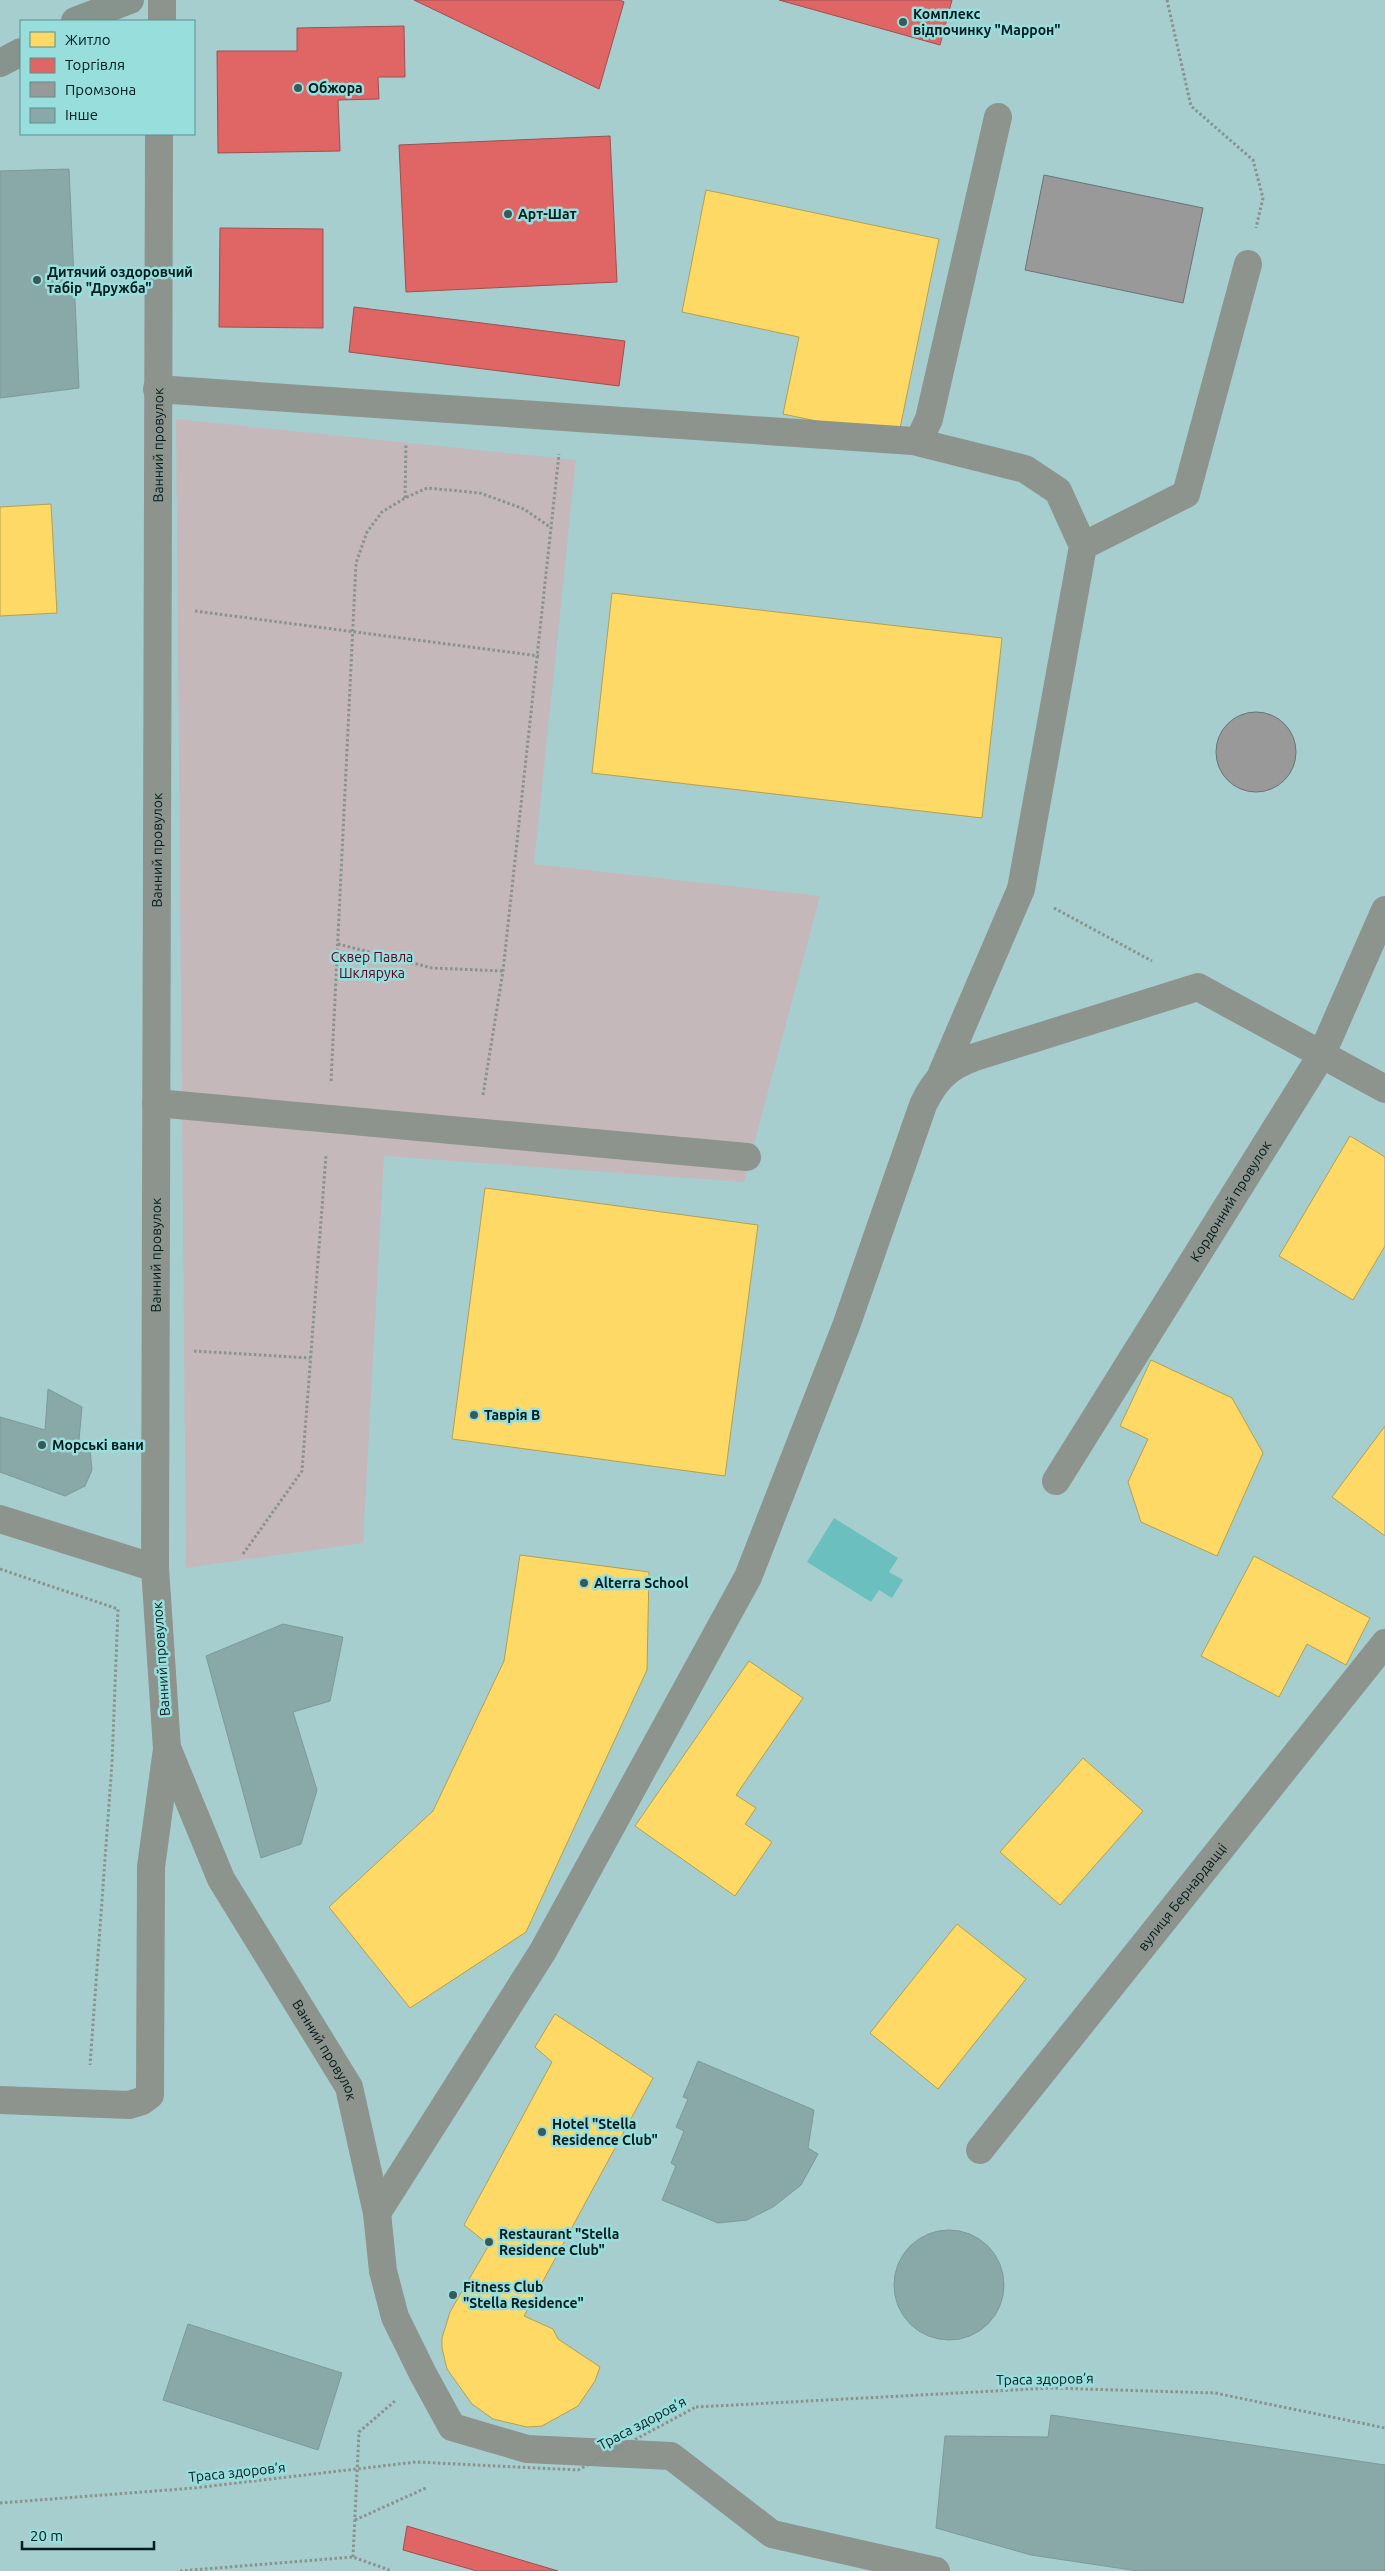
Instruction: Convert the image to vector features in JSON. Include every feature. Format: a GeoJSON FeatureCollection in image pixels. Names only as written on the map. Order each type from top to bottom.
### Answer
{"type":"FeatureCollection","features":[{"type":"Feature","properties":{"kind":"main road"},"geometry":{"type":"LineString","coordinates":[[78,20],[130,0]]}},
{"type":"Feature","properties":{"kind":"main road"},"geometry":{"type":"LineString","coordinates":[[0,63],[20,53]]}},
{"type":"Feature","properties":{"kind":"street"},"geometry":{"type":"LineString","coordinates":[[162,0],[162,20]]}},
{"type":"Feature","properties":{"kind":"street"},"geometry":{"type":"LineString","coordinates":[[913,441],[921,436],[929,419],[998,117]]}},
{"type":"Feature","properties":{"kind":"street","name":"Ванний провулок"},"geometry":{"type":"LineString","coordinates":[[87,2103],[129,2105],[142,2101],[150,2095],[152,1867],[167,1749],[155,1568],[159,135]]}},
{"type":"Feature","properties":{"kind":"street"},"geometry":{"type":"LineString","coordinates":[[1082,546],[1186,494],[1248,264]]}},
{"type":"Feature","properties":{"kind":"street"},"geometry":{"type":"LineString","coordinates":[[157,389],[407,408],[913,441],[1025,469],[1058,491],[1082,546],[1021,889],[942,1073],[931,1088],[924,1105],[846,1326],[748,1577],[543,1951],[377,2213]]}},
{"type":"Feature","properties":{"kind":"street","name":"Кордонний провулок"},"geometry":{"type":"LineString","coordinates":[[1056,1481],[1321,1056],[1385,910]]}},
{"type":"Feature","properties":{"kind":"street"},"geometry":{"type":"LineString","coordinates":[[942,1073],[958,1063],[1198,987],[1321,1056],[1385,1089]]}},
{"type":"Feature","properties":{"kind":"street"},"geometry":{"type":"LineString","coordinates":[[156,1103],[747,1157]]}},
{"type":"Feature","properties":{"kind":"street"},"geometry":{"type":"LineString","coordinates":[[0,1519],[155,1568]]}},
{"type":"Feature","properties":{"kind":"street","name":"вулиця Бернардацці"},"geometry":{"type":"LineString","coordinates":[[980,2150],[1385,1643]]}},
{"type":"Feature","properties":{"kind":"street","name":"Ванний провулок"},"geometry":{"type":"LineString","coordinates":[[167,1749],[221,1879],[349,2087],[377,2213],[383,2271],[395,2317],[422,2374],[452,2427],[527,2449],[671,2456],[772,2534],[936,2571]]}},
{"type":"Feature","properties":{"kind":"street"},"geometry":{"type":"LineString","coordinates":[[0,2100],[87,2103]]}},
{"type":"Feature","properties":{"kind":"path"},"geometry":{"type":"LineString","coordinates":[[1168,0],[1191,106],[1253,160],[1263,198],[1248,264]]}},
{"type":"Feature","properties":{"kind":"path"},"geometry":{"type":"LineString","coordinates":[[405,498],[407,408]]}},
{"type":"Feature","properties":{"kind":"path"},"geometry":{"type":"LineString","coordinates":[[477,1133],[503,971],[539,656],[550,527],[564,418]]}},
{"type":"Feature","properties":{"kind":"path"},"geometry":{"type":"LineString","coordinates":[[243,1554],[302,1471],[328,1120],[356,563],[367,532],[382,512],[405,498],[427,488],[480,493],[524,509],[550,527]]}},
{"type":"Feature","properties":{"kind":"path"},"geometry":{"type":"LineString","coordinates":[[157,606],[353,630],[539,656]]}},
{"type":"Feature","properties":{"kind":"path"},"geometry":{"type":"LineString","coordinates":[[1021,889],[1154,963]]}},
{"type":"Feature","properties":{"kind":"path"},"geometry":{"type":"LineString","coordinates":[[338,944],[432,968],[503,971]]}},
{"type":"Feature","properties":{"kind":"path"},"geometry":{"type":"LineString","coordinates":[[185,1351],[310,1358]]}},
{"type":"Feature","properties":{"kind":"path"},"geometry":{"type":"LineString","coordinates":[[0,1569],[118,1609],[112,1762],[87,2103]]}},
{"type":"Feature","properties":{"kind":"path","name":"Траса здоров’я"},"geometry":{"type":"LineString","coordinates":[[0,2502],[194,2488],[416,2462],[578,2470],[696,2407],[1050,2388],[1215,2393],[1385,2428]]}},
{"type":"Feature","properties":{"kind":"path"},"geometry":{"type":"LineString","coordinates":[[353,2557],[359,2432],[399,2397]]}},
{"type":"Feature","properties":{"kind":"path"},"geometry":{"type":"LineString","coordinates":[[355,2520],[426,2488]]}},
{"type":"Feature","properties":{"kind":"path"},"geometry":{"type":"LineString","coordinates":[[180,2571],[353,2557],[392,2571]]}},
{"type":"Feature","properties":{"kind":"path"},"geometry":{"type":"LineString","coordinates":[[248,2571],[252,2565]]}},
{"type":"Feature","properties":{"kind":"green space","name":"Сквер Павла Шклярука"},"geometry":{"type":"Polygon","coordinates":[[[176,419],[576,460],[534,864],[820,896],[744,1182],[384,1156],[363,1543],[186,1568],[176,419]]]}},
{"type":"Feature","properties":{"kind":"water"},"geometry":{"type":"Polygon","coordinates":[[[834,1518],[898,1558],[889,1572],[903,1580],[892,1598],[879,1590],[871,1602],[807,1562],[834,1518]]]}},
{"type":"Feature","properties":{"kind":"building: Житло"},"geometry":{"type":"Polygon","coordinates":[[[706,190],[939,239],[898,438],[783,414],[799,337],[682,312],[706,190]]]}},
{"type":"Feature","properties":{"kind":"building: Житло"},"geometry":{"type":"Polygon","coordinates":[[[51,504],[57,613],[0,616],[0,507],[51,504]]]}},
{"type":"Feature","properties":{"kind":"building: Житло"},"geometry":{"type":"Polygon","coordinates":[[[612,593],[1002,638],[982,818],[592,773],[612,593]]]}},
{"type":"Feature","properties":{"kind":"building: Житло"},"geometry":{"type":"Polygon","coordinates":[[[1350,1136],[1385,1157],[1385,1246],[1353,1300],[1279,1256],[1350,1136]]]}},
{"type":"Feature","properties":{"kind":"building: Житло"},"geometry":{"type":"Polygon","coordinates":[[[485,1188],[758,1225],[725,1476],[452,1439],[485,1188]]]}},
{"type":"Feature","properties":{"kind":"building: Житло"},"geometry":{"type":"Polygon","coordinates":[[[1151,1360],[1232,1398],[1263,1453],[1217,1556],[1141,1522],[1128,1482],[1148,1439],[1120,1426],[1151,1360]]]}},
{"type":"Feature","properties":{"kind":"building: Житло"},"geometry":{"type":"Polygon","coordinates":[[[1385,1426],[1385,1536],[1332,1497],[1385,1426]]]}},
{"type":"Feature","properties":{"kind":"building: Житло"},"geometry":{"type":"Polygon","coordinates":[[[520,1555],[649,1572],[647,1670],[526,1932],[410,2008],[329,1907],[433,1811],[504,1661],[520,1555]]]}},
{"type":"Feature","properties":{"kind":"building: Житло"},"geometry":{"type":"Polygon","coordinates":[[[1254,1556],[1370,1618],[1346,1665],[1307,1644],[1279,1697],[1201,1656],[1254,1556]]]}},
{"type":"Feature","properties":{"kind":"building: Житло"},"geometry":{"type":"Polygon","coordinates":[[[749,1661],[803,1698],[736,1795],[756,1808],[745,1824],[772,1842],[735,1896],[635,1826],[749,1661]]]}},
{"type":"Feature","properties":{"kind":"building: Житло"},"geometry":{"type":"Polygon","coordinates":[[[1083,1758],[1143,1811],[1060,1905],[1000,1852],[1083,1758]]]}},
{"type":"Feature","properties":{"kind":"building: Житло"},"geometry":{"type":"Polygon","coordinates":[[[957,1924],[1026,1979],[938,2089],[870,2033],[957,1924]]]}},
{"type":"Feature","properties":{"kind":"building: Житло"},"geometry":{"type":"Polygon","coordinates":[[[555,2014],[653,2078],[524,2316],[553,2329],[558,2339],[600,2367],[595,2381],[578,2406],[542,2426],[527,2427],[493,2419],[472,2404],[447,2369],[442,2348],[442,2338],[450,2312],[489,2245],[464,2225],[552,2062],[535,2047],[555,2014]]]}},
{"type":"Feature","properties":{"kind":"building: Торгівля"},"geometry":{"type":"Polygon","coordinates":[[[414,0],[620,0],[624,2],[599,89],[414,0]]]}},
{"type":"Feature","properties":{"kind":"building: Торгівля","name":"Комплекс відпочинку \"Маррон\""},"geometry":{"type":"Polygon","coordinates":[[[779,0],[952,0],[940,45],[779,0]]]}},
{"type":"Feature","properties":{"kind":"building: Торгівля","name":"Обжора"},"geometry":{"type":"Polygon","coordinates":[[[404,26],[405,77],[378,77],[379,99],[338,100],[340,151],[218,153],[217,51],[297,51],[297,28],[404,26]]]}},
{"type":"Feature","properties":{"kind":"building: Торгівля","name":"Арт-Шат"},"geometry":{"type":"Polygon","coordinates":[[[610,136],[617,282],[406,292],[399,145],[610,136]]]}},
{"type":"Feature","properties":{"kind":"building: Торгівля"},"geometry":{"type":"Polygon","coordinates":[[[220,228],[323,229],[323,328],[219,327],[220,228]]]}},
{"type":"Feature","properties":{"kind":"building: Торгівля"},"geometry":{"type":"Polygon","coordinates":[[[354,307],[625,341],[619,386],[349,352],[354,307]]]}},
{"type":"Feature","properties":{"kind":"building: Торгівля"},"geometry":{"type":"Polygon","coordinates":[[[407,2526],[558,2571],[477,2571],[403,2550],[407,2526]]]}},
{"type":"Feature","properties":{"kind":"building: Промзона"},"geometry":{"type":"Polygon","coordinates":[[[1044,175],[1203,208],[1183,303],[1025,270],[1044,175]]]}},
{"type":"Feature","properties":{"kind":"building: Промзона"},"geometry":{"type":"Polygon","coordinates":[[[1256,712],[1271,715],[1284,724],[1293,737],[1296,752],[1293,767],[1284,780],[1271,789],[1256,792],[1241,789],[1228,780],[1219,767],[1216,752],[1219,737],[1228,724],[1241,715],[1256,712]]]}},
{"type":"Feature","properties":{"kind":"building: Інше","name":"Дитячий оздоровчий табір \"Дружба\""},"geometry":{"type":"Polygon","coordinates":[[[69,169],[79,388],[0,398],[0,171],[69,169]]]}},
{"type":"Feature","properties":{"kind":"building: Інше","name":"Морські вани"},"geometry":{"type":"Polygon","coordinates":[[[48,1389],[82,1407],[79,1440],[90,1449],[92,1470],[85,1486],[65,1496],[0,1472],[0,1417],[45,1430],[48,1389]]]}},
{"type":"Feature","properties":{"kind":"building: Інше"},"geometry":{"type":"Polygon","coordinates":[[[283,1624],[343,1637],[330,1701],[293,1712],[317,1790],[301,1844],[261,1858],[206,1656],[283,1624]]]}},
{"type":"Feature","properties":{"kind":"building: Інше"},"geometry":{"type":"Polygon","coordinates":[[[698,2061],[814,2110],[808,2148],[818,2154],[801,2185],[773,2207],[747,2220],[718,2223],[662,2200],[676,2166],[671,2163],[684,2131],[676,2127],[688,2099],[683,2097],[698,2061]]]}},
{"type":"Feature","properties":{"kind":"building: Інше"},"geometry":{"type":"Polygon","coordinates":[[[949,2230],[970,2234],[988,2246],[1000,2264],[1004,2285],[1000,2306],[988,2324],[970,2336],[949,2340],[928,2336],[910,2324],[898,2306],[894,2285],[898,2264],[910,2246],[928,2234],[949,2230]]]}},
{"type":"Feature","properties":{"kind":"building: Інше"},"geometry":{"type":"Polygon","coordinates":[[[188,2324],[342,2373],[318,2450],[163,2400],[188,2324]]]}},
{"type":"Feature","properties":{"kind":"building: Інше"},"geometry":{"type":"Polygon","coordinates":[[[1051,2415],[1385,2465],[1385,2571],[1138,2571],[1031,2555],[936,2528],[945,2436],[1048,2437],[1051,2415]]]}},
{"type":"Feature","properties":{"kind":"place","name":"Комплекс відпочинку \"Маррон\""},"geometry":{"type":"Point","coordinates":[903,22]}},
{"type":"Feature","properties":{"kind":"place","name":"Обжора"},"geometry":{"type":"Point","coordinates":[298,88]}},
{"type":"Feature","properties":{"kind":"place","name":"Арт-Шат"},"geometry":{"type":"Point","coordinates":[508,214]}},
{"type":"Feature","properties":{"kind":"place","name":"Дитячий оздоровчий табір \"Дружба\""},"geometry":{"type":"Point","coordinates":[37,280]}},
{"type":"Feature","properties":{"kind":"place","name":"Таврія В"},"geometry":{"type":"Point","coordinates":[474,1415]}},
{"type":"Feature","properties":{"kind":"place","name":"Морські вани"},"geometry":{"type":"Point","coordinates":[42,1445]}},
{"type":"Feature","properties":{"kind":"place","name":"Alterra School"},"geometry":{"type":"Point","coordinates":[584,1583]}},
{"type":"Feature","properties":{"kind":"place","name":"Hotel \"Stella Residence Club\""},"geometry":{"type":"Point","coordinates":[542,2132]}},
{"type":"Feature","properties":{"kind":"place","name":"Restaurant \"Stella Residence Club\""},"geometry":{"type":"Point","coordinates":[489,2242]}},
{"type":"Feature","properties":{"kind":"place","name":"Fitness Club \"Stella Residence\""},"geometry":{"type":"Point","coordinates":[453,2295]}}]}
